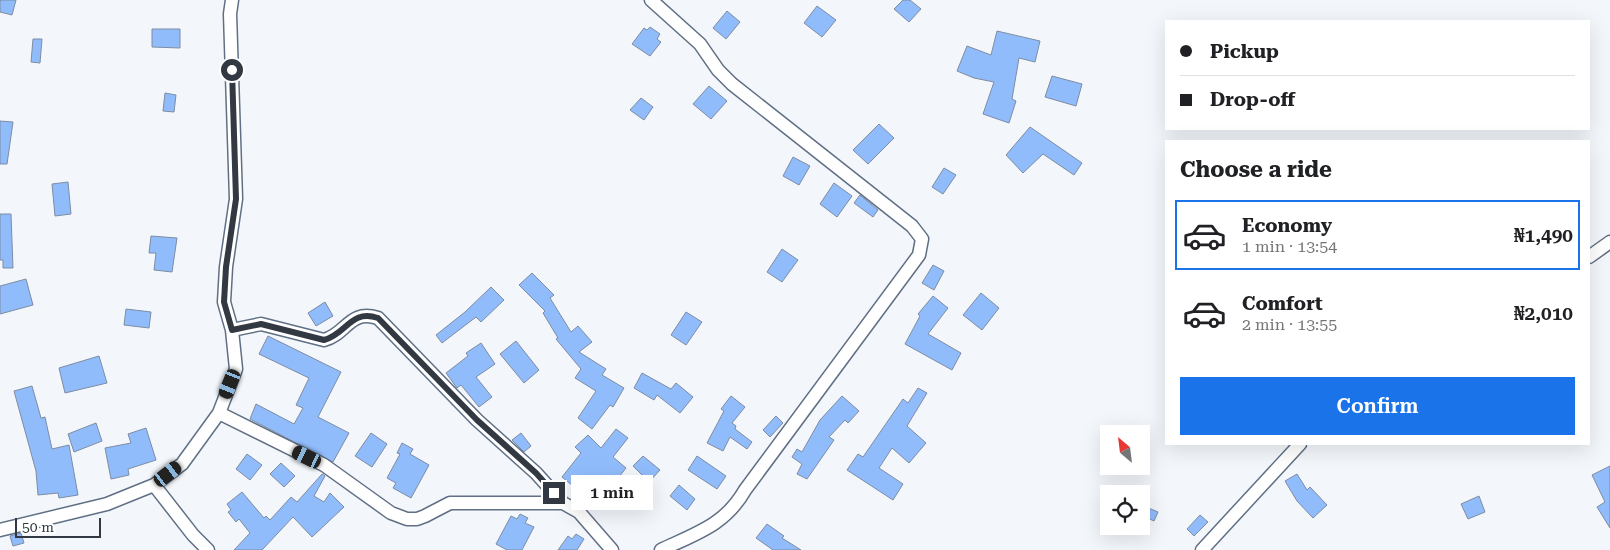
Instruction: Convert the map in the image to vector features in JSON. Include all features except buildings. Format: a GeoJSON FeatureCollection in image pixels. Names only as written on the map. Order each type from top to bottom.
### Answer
{"type":"FeatureCollection","features":[{"type":"Feature","properties":{"kind":"street"},"geometry":{"type":"LineString","coordinates":[[0,530],[107,504],[154,485],[182,464],[219,413],[236,369],[232,330],[224,302],[226,267],[236,199],[230,14],[232,0]]}},
{"type":"Feature","properties":{"kind":"street"},"geometry":{"type":"LineString","coordinates":[[651,0],[700,44],[718,70],[732,84],[912,226],[922,240],[919,255],[734,508],[714,525],[661,550]]}},
{"type":"Feature","properties":{"kind":"street"},"geometry":{"type":"LineString","coordinates":[[1590,257],[1610,242]]}},
{"type":"Feature","properties":{"kind":"street"},"geometry":{"type":"LineString","coordinates":[[232,330],[261,324],[324,340],[332,338],[350,320],[360,316],[378,318],[477,420],[536,473],[563,503],[579,512],[612,550]]}},
{"type":"Feature","properties":{"kind":"street"},"geometry":{"type":"LineString","coordinates":[[219,413],[324,466],[390,513],[407,519],[425,516],[450,503],[563,503]]}},
{"type":"Feature","properties":{"kind":"street"},"geometry":{"type":"LineString","coordinates":[[1202,550],[1299,445]]}},
{"type":"Feature","properties":{"kind":"street"},"geometry":{"type":"LineString","coordinates":[[154,485],[208,550]]}},
{"type":"Feature","properties":{"kind":"route"},"geometry":{"type":"LineString","coordinates":[[232,70],[236,199],[226,267],[224,302],[232,330],[261,324],[316,340],[324,340],[332,338],[339,333],[350,320],[360,316],[378,318],[477,420],[536,473],[554,493]]}}]}
